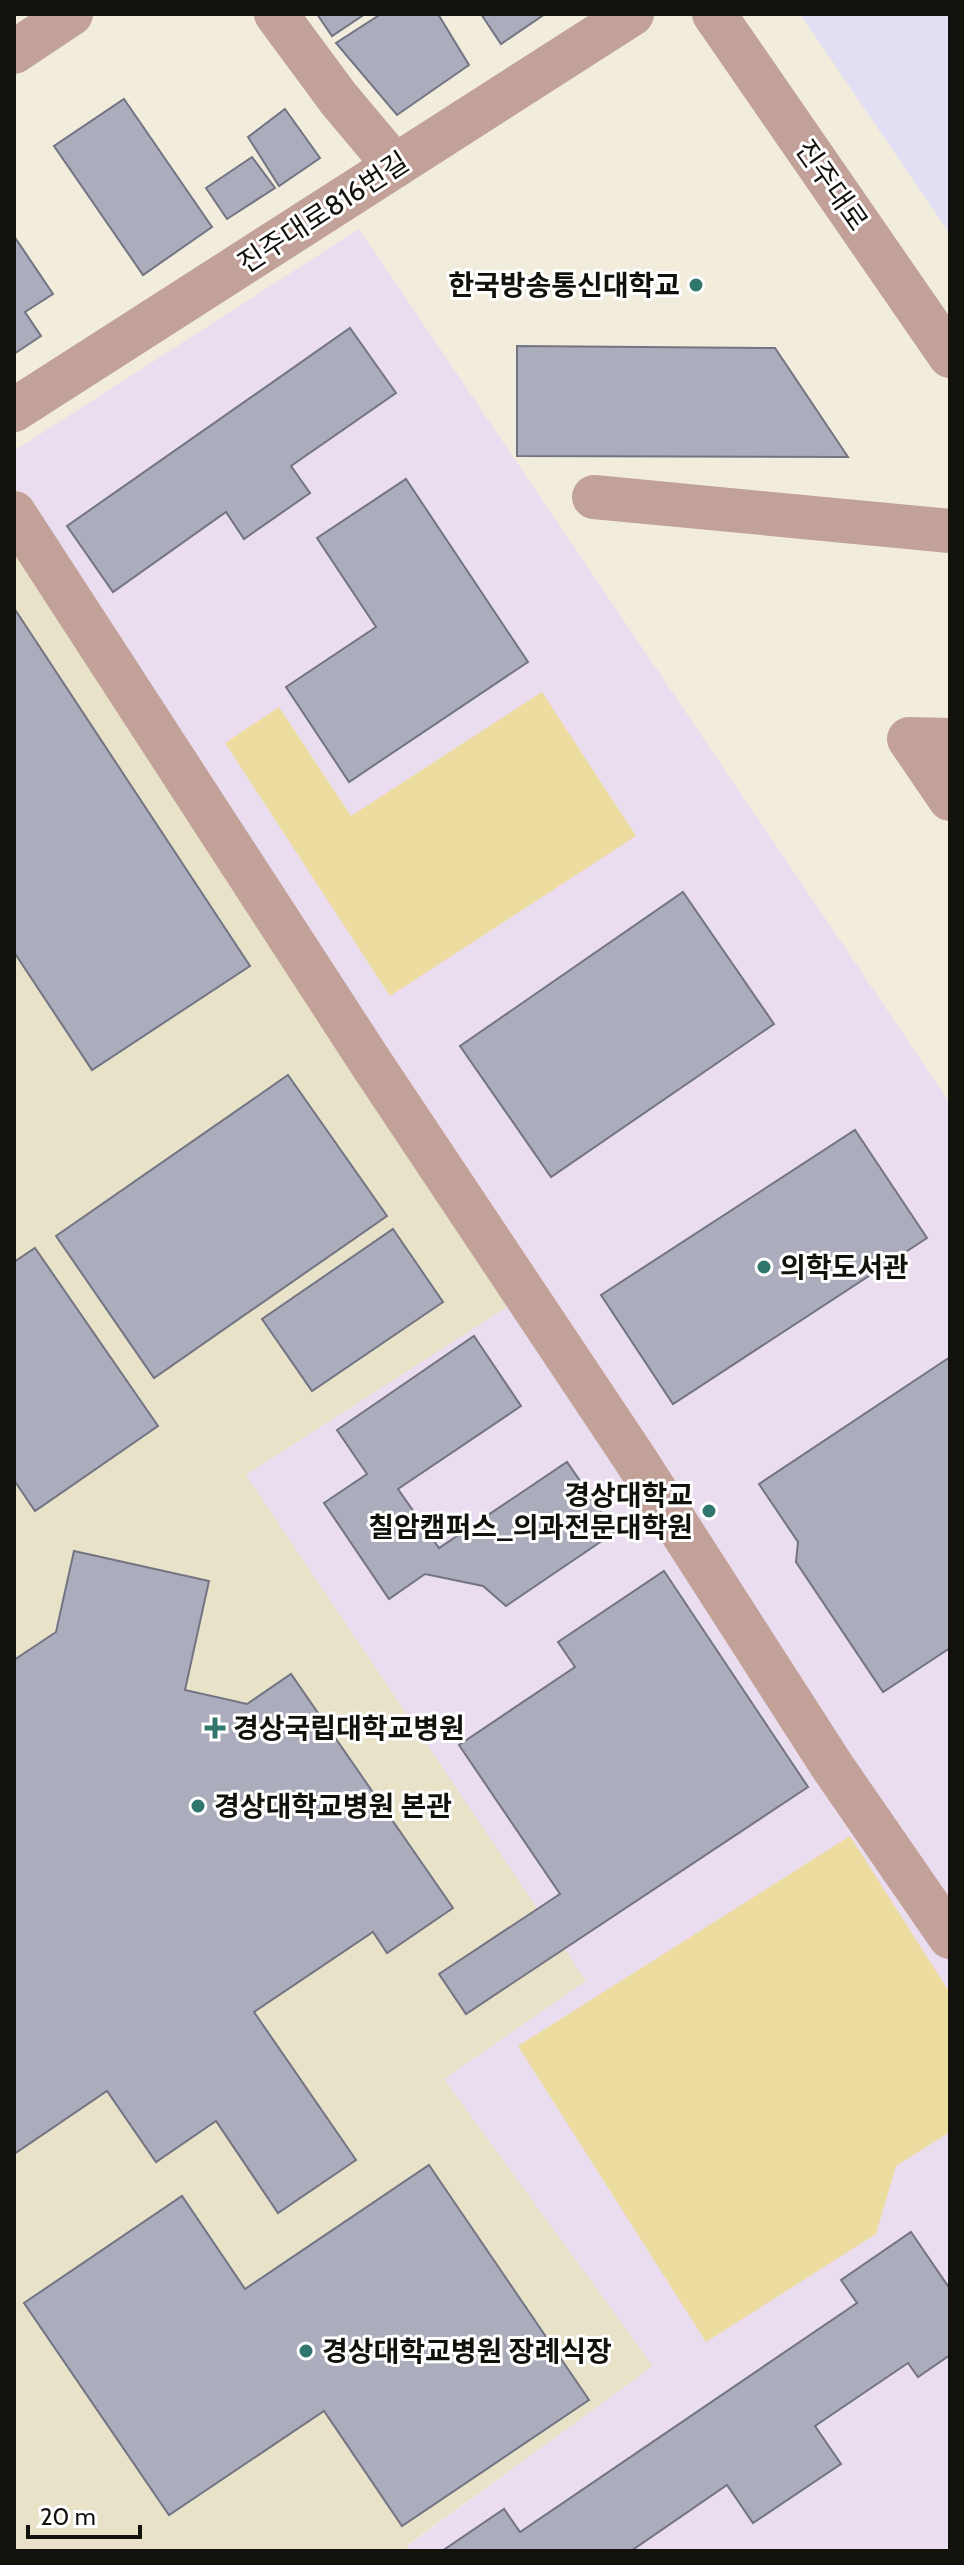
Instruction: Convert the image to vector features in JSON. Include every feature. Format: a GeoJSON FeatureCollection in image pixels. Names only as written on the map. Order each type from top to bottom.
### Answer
{"type":"FeatureCollection","features":[{"type":"Feature","properties":{"kind":"street"},"geometry":{"type":"LineString","coordinates":[[14,52],[71,14]]}},
{"type":"Feature","properties":{"kind":"street"},"geometry":{"type":"LineString","coordinates":[[276,14],[338,98],[395,166]]}},
{"type":"Feature","properties":{"kind":"street","name":"진주대로816번길"},"geometry":{"type":"LineString","coordinates":[[14,410],[632,14]]}},
{"type":"Feature","properties":{"kind":"street","name":"진주대로"},"geometry":{"type":"LineString","coordinates":[[714,14],[950,356]]}},
{"type":"Feature","properties":{"kind":"street"},"geometry":{"type":"LineString","coordinates":[[594,497],[950,531]]}},
{"type":"Feature","properties":{"kind":"street"},"geometry":{"type":"LineString","coordinates":[[14,513],[371,1063],[635,1459],[832,1766],[950,1937]]}},
{"type":"Feature","properties":{"kind":"street"},"geometry":{"type":"LineString","coordinates":[[950,740],[909,739],[950,799]]}},
{"type":"Feature","properties":{"kind":"shaded area"},"geometry":{"type":"Polygon","coordinates":[[[800,14],[950,14],[950,234],[800,14]]]}},
{"type":"Feature","properties":{"kind":"shaded area"},"geometry":{"type":"Polygon","coordinates":[[[359,229],[950,1103],[950,2549],[946,2551],[410,2551],[407,2546],[653,2366],[444,2079],[586,1981],[246,1475],[507,1307],[14,542],[14,451],[359,229]]]}},
{"type":"Feature","properties":{"kind":"shaded area","name":"경상국립대학교병원"},"geometry":{"type":"Polygon","coordinates":[[[14,542],[507,1307],[246,1475],[587,1981],[444,2079],[654,2366],[407,2545],[410,2551],[14,2551],[14,542]]]}},
{"type":"Feature","properties":{"kind":"shaded area"},"geometry":{"type":"Polygon","coordinates":[[[542,692],[636,836],[390,996],[225,743],[279,707],[351,816],[542,692]]]}},
{"type":"Feature","properties":{"kind":"shaded area"},"geometry":{"type":"Polygon","coordinates":[[[850,1836],[950,1993],[950,2132],[896,2166],[876,2234],[706,2342],[518,2046],[850,1836]]]}},
{"type":"Feature","properties":{"kind":"building"},"geometry":{"type":"Polygon","coordinates":[[[317,14],[365,14],[332,36],[317,14]]]}},
{"type":"Feature","properties":{"kind":"building"},"geometry":{"type":"Polygon","coordinates":[[[381,14],[438,14],[469,65],[397,115],[336,43],[381,14]]]}},
{"type":"Feature","properties":{"kind":"building"},"geometry":{"type":"Polygon","coordinates":[[[481,14],[545,14],[501,44],[481,14]]]}},
{"type":"Feature","properties":{"kind":"building"},"geometry":{"type":"Polygon","coordinates":[[[124,99],[212,227],[143,275],[54,146],[124,99]]]}},
{"type":"Feature","properties":{"kind":"building"},"geometry":{"type":"Polygon","coordinates":[[[285,109],[320,158],[279,186],[248,137],[285,109]]]}},
{"type":"Feature","properties":{"kind":"building"},"geometry":{"type":"Polygon","coordinates":[[[252,157],[275,188],[227,219],[206,188],[252,157]]]}},
{"type":"Feature","properties":{"kind":"building"},"geometry":{"type":"Polygon","coordinates":[[[14,236],[53,294],[25,312],[41,336],[14,354],[14,236]]]}},
{"type":"Feature","properties":{"kind":"building"},"geometry":{"type":"Polygon","coordinates":[[[350,328],[396,393],[291,466],[310,493],[244,539],[226,512],[113,592],[67,526],[350,328]]]}},
{"type":"Feature","properties":{"kind":"building"},"geometry":{"type":"Polygon","coordinates":[[[517,346],[775,348],[848,457],[517,456],[517,346]]]}},
{"type":"Feature","properties":{"kind":"building"},"geometry":{"type":"Polygon","coordinates":[[[406,479],[528,662],[349,782],[286,687],[376,627],[317,538],[406,479]]]}},
{"type":"Feature","properties":{"kind":"building"},"geometry":{"type":"Polygon","coordinates":[[[14,608],[250,966],[92,1070],[14,952],[14,608]]]}},
{"type":"Feature","properties":{"kind":"building"},"geometry":{"type":"Polygon","coordinates":[[[683,892],[774,1024],[551,1177],[460,1046],[683,892]]]}},
{"type":"Feature","properties":{"kind":"building"},"geometry":{"type":"Polygon","coordinates":[[[288,1075],[387,1216],[154,1378],[56,1236],[288,1075]]]}},
{"type":"Feature","properties":{"kind":"building","name":"의학도서관"},"geometry":{"type":"Polygon","coordinates":[[[855,1130],[927,1238],[673,1404],[601,1295],[855,1130]]]}},
{"type":"Feature","properties":{"kind":"building"},"geometry":{"type":"Polygon","coordinates":[[[393,1229],[443,1302],[312,1391],[262,1319],[393,1229]]]}},
{"type":"Feature","properties":{"kind":"building"},"geometry":{"type":"Polygon","coordinates":[[[35,1248],[158,1426],[35,1511],[14,1480],[14,1262],[35,1248]]]}},
{"type":"Feature","properties":{"kind":"building"},"geometry":{"type":"Polygon","coordinates":[[[474,1336],[521,1406],[398,1489],[439,1548],[567,1462],[615,1532],[506,1606],[483,1586],[425,1574],[389,1599],[324,1503],[367,1474],[337,1430],[474,1336]]]}},
{"type":"Feature","properties":{"kind":"building"},"geometry":{"type":"Polygon","coordinates":[[[950,1357],[950,1648],[883,1692],[796,1562],[798,1542],[759,1484],[950,1357]]]}},
{"type":"Feature","properties":{"kind":"building","name":"경상대학교병원 본관"},"geometry":{"type":"Polygon","coordinates":[[[74,1551],[209,1581],[185,1690],[247,1704],[291,1674],[453,1908],[387,1953],[373,1932],[254,2012],[356,2160],[278,2213],[216,2121],[156,2162],[107,2091],[14,2154],[14,1660],[56,1632],[74,1551]]]}},
{"type":"Feature","properties":{"kind":"building"},"geometry":{"type":"Polygon","coordinates":[[[664,1571],[808,1787],[466,2014],[439,1974],[560,1894],[459,1745],[575,1667],[558,1642],[664,1571]]]}},
{"type":"Feature","properties":{"kind":"building","name":"경상대학교병원 장례식장"},"geometry":{"type":"Polygon","coordinates":[[[429,2165],[589,2400],[402,2526],[324,2411],[169,2515],[24,2303],[182,2196],[245,2289],[429,2165]]]}},
{"type":"Feature","properties":{"kind":"building"},"geometry":{"type":"Polygon","coordinates":[[[911,2232],[950,2289],[950,2355],[918,2377],[908,2363],[815,2426],[841,2464],[753,2523],[727,2485],[631,2551],[442,2551],[504,2509],[520,2532],[857,2303],[841,2280],[911,2232]]]}},
{"type":"Feature","properties":{"kind":"place","name":"한국방송통신대학교"},"geometry":{"type":"Point","coordinates":[696,285]}},
{"type":"Feature","properties":{"kind":"place","name":"의학도서관"},"geometry":{"type":"Point","coordinates":[764,1267]}},
{"type":"Feature","properties":{"kind":"place","name":"경상대학교 칠암캠퍼스_의과전문대학원"},"geometry":{"type":"Point","coordinates":[709,1511]}},
{"type":"Feature","properties":{"kind":"place","name":"경상국립대학교병원"},"geometry":{"type":"Point","coordinates":[215,1728]}},
{"type":"Feature","properties":{"kind":"place","name":"경상대학교병원 본관"},"geometry":{"type":"Point","coordinates":[198,1806]}},
{"type":"Feature","properties":{"kind":"place","name":"경상대학교병원 장례식장"},"geometry":{"type":"Point","coordinates":[306,2351]}}]}
